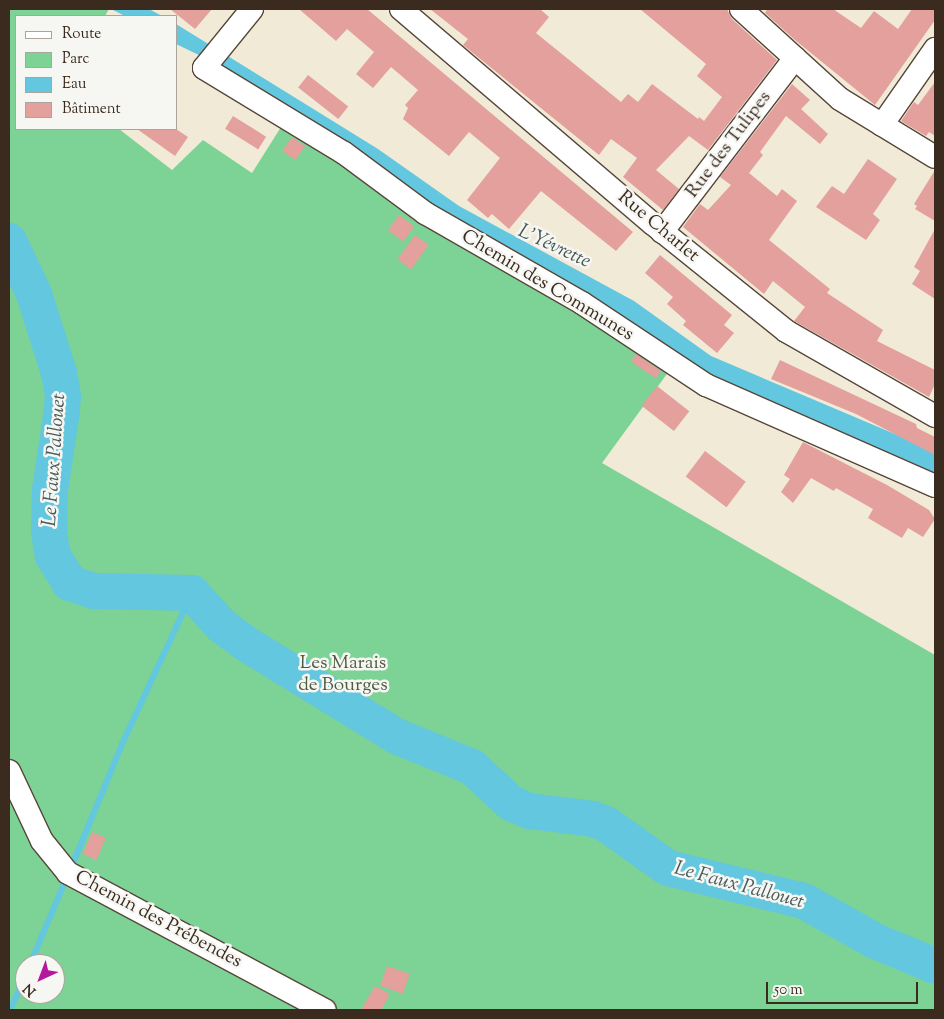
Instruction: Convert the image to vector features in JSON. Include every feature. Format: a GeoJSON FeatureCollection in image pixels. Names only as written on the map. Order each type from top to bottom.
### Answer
{"type":"FeatureCollection","features":[{"type":"Feature","properties":{"kind":"street","name":"Chemin des Communes"},"geometry":{"type":"LineString","coordinates":[[252,9],[210,59],[344,153],[425,213],[491,254],[582,303],[706,386],[935,486]]}},
{"type":"Feature","properties":{"kind":"street","name":"Rue Charlet"},"geometry":{"type":"LineString","coordinates":[[401,9],[662,232],[786,331],[935,416]]}},
{"type":"Feature","properties":{"kind":"street"},"geometry":{"type":"LineString","coordinates":[[743,9],[840,99],[935,157]]}},
{"type":"Feature","properties":{"kind":"street"},"geometry":{"type":"LineString","coordinates":[[882,125],[935,49]]}},
{"type":"Feature","properties":{"kind":"street","name":"Rue des Tulipes"},"geometry":{"type":"LineString","coordinates":[[662,232],[795,58]]}},
{"type":"Feature","properties":{"kind":"street","name":"Chemin des Prébendes"},"geometry":{"type":"LineString","coordinates":[[9,771],[42,842],[68,872],[325,1010]]}},
{"type":"Feature","properties":{"kind":"green space","name":"Les Marais de Bourges"},"geometry":{"type":"Polygon","coordinates":[[[9,9],[109,9],[106,15],[15,15],[15,130],[120,130],[172,170],[203,140],[252,173],[295,105],[508,244],[569,270],[680,356],[602,463],[935,655],[935,1010],[9,1010],[9,9]]]}},
{"type":"Feature","properties":{"kind":"water"},"geometry":{"type":"Polygon","coordinates":[[[111,9],[149,9],[160,15],[123,15],[111,9]]]}},
{"type":"Feature","properties":{"kind":"water"},"geometry":{"type":"Polygon","coordinates":[[[178,25],[378,149],[459,206],[634,301],[711,356],[935,451],[935,475],[714,378],[590,295],[521,261],[205,58],[178,45],[178,25]]]}},
{"type":"Feature","properties":{"kind":"water"},"geometry":{"type":"Polygon","coordinates":[[[195,586],[243,626],[400,725],[476,759],[518,797],[550,802],[590,803],[606,810],[673,858],[799,887],[867,925],[935,955],[935,963],[876,942],[794,896],[675,872],[600,820],[520,809],[472,768],[391,734],[260,649],[189,599],[195,586]]]}},
{"type":"Feature","properties":{"kind":"building"},"geometry":{"type":"Polygon","coordinates":[[[170,9],[212,9],[195,29],[170,9]]]}},
{"type":"Feature","properties":{"kind":"building"},"geometry":{"type":"Polygon","coordinates":[[[299,9],[367,9],[633,232],[616,251],[541,191],[509,229],[492,214],[488,218],[467,200],[500,158],[469,132],[449,156],[403,119],[408,108],[405,105],[418,90],[391,67],[373,88],[356,74],[374,52],[347,29],[336,41],[299,9]]]}},
{"type":"Feature","properties":{"kind":"building"},"geometry":{"type":"Polygon","coordinates":[[[430,9],[540,9],[549,17],[536,33],[621,102],[628,94],[638,102],[652,84],[698,119],[699,117],[704,121],[722,97],[697,76],[706,64],[640,9],[727,9],[732,19],[777,60],[708,150],[689,136],[656,170],[679,189],[663,210],[623,177],[637,158],[611,139],[599,155],[463,45],[468,39],[430,9]]]}},
{"type":"Feature","properties":{"kind":"building"},"geometry":{"type":"Polygon","coordinates":[[[767,9],[833,9],[861,28],[874,11],[898,29],[912,9],[935,9],[935,20],[875,105],[795,40],[765,13],[767,9]]]}},
{"type":"Feature","properties":{"kind":"building"},"geometry":{"type":"Polygon","coordinates":[[[308,75],[348,106],[338,119],[298,88],[308,75]]]}},
{"type":"Feature","properties":{"kind":"building"},"geometry":{"type":"Polygon","coordinates":[[[935,82],[935,136],[929,132],[926,136],[901,121],[914,102],[918,105],[935,82]]]}},
{"type":"Feature","properties":{"kind":"building"},"geometry":{"type":"Polygon","coordinates":[[[792,84],[810,100],[801,109],[828,134],[820,144],[786,116],[760,152],[763,155],[749,173],[777,196],[782,189],[797,201],[769,240],[830,289],[827,293],[883,330],[877,341],[935,370],[935,384],[929,397],[794,321],[805,307],[773,281],[764,294],[683,227],[700,204],[708,210],[731,185],[720,177],[792,84]]]}},
{"type":"Feature","properties":{"kind":"building"},"geometry":{"type":"Polygon","coordinates":[[[233,116],[266,137],[258,149],[225,129],[233,116]]]}},
{"type":"Feature","properties":{"kind":"building"},"geometry":{"type":"Polygon","coordinates":[[[138,130],[178,130],[188,137],[175,156],[138,130]]]}},
{"type":"Feature","properties":{"kind":"building"},"geometry":{"type":"Polygon","coordinates":[[[292,137],[305,146],[295,160],[282,151],[292,137]]]}},
{"type":"Feature","properties":{"kind":"building"},"geometry":{"type":"Polygon","coordinates":[[[868,159],[897,179],[873,214],[880,220],[866,240],[816,207],[832,186],[844,194],[868,159]]]}},
{"type":"Feature","properties":{"kind":"building"},"geometry":{"type":"Polygon","coordinates":[[[935,170],[935,221],[915,209],[917,206],[914,204],[935,170]]]}},
{"type":"Feature","properties":{"kind":"building"},"geometry":{"type":"Polygon","coordinates":[[[399,215],[414,226],[403,242],[388,230],[399,215]]]}},
{"type":"Feature","properties":{"kind":"building"},"geometry":{"type":"Polygon","coordinates":[[[935,229],[935,299],[912,284],[920,271],[914,267],[935,229]]]}},
{"type":"Feature","properties":{"kind":"building"},"geometry":{"type":"Polygon","coordinates":[[[415,235],[429,245],[411,269],[397,259],[415,235]]]}},
{"type":"Feature","properties":{"kind":"building"},"geometry":{"type":"Polygon","coordinates":[[[660,255],[732,315],[724,325],[734,333],[717,353],[683,325],[686,321],[667,304],[673,297],[645,273],[660,255]]]}},
{"type":"Feature","properties":{"kind":"building"},"geometry":{"type":"Polygon","coordinates":[[[636,354],[661,371],[656,378],[631,361],[636,354]]]}},
{"type":"Feature","properties":{"kind":"building"},"geometry":{"type":"Polygon","coordinates":[[[780,360],[916,424],[917,428],[935,437],[935,455],[856,414],[771,379],[780,360]]]}},
{"type":"Feature","properties":{"kind":"building"},"geometry":{"type":"Polygon","coordinates":[[[657,386],[689,411],[674,431],[642,406],[657,386]]]}},
{"type":"Feature","properties":{"kind":"building"},"geometry":{"type":"Polygon","coordinates":[[[803,442],[887,485],[929,510],[935,519],[923,537],[908,528],[902,538],[868,518],[873,509],[836,488],[834,491],[811,478],[793,503],[781,492],[790,479],[784,475],[803,442]]]}},
{"type":"Feature","properties":{"kind":"building"},"geometry":{"type":"Polygon","coordinates":[[[705,451],[746,482],[726,507],[686,477],[705,451]]]}},
{"type":"Feature","properties":{"kind":"building"},"geometry":{"type":"Polygon","coordinates":[[[92,832],[106,838],[96,860],[83,854],[92,832]]]}},
{"type":"Feature","properties":{"kind":"building"},"geometry":{"type":"Polygon","coordinates":[[[387,966],[410,974],[403,994],[380,986],[387,966]]]}},
{"type":"Feature","properties":{"kind":"building"},"geometry":{"type":"Polygon","coordinates":[[[375,986],[390,994],[381,1010],[361,1010],[375,986]]]}},
{"type":"Feature","properties":{"kind":"waterway","name":"Le Faux Pallouet"},"geometry":{"type":"LineString","coordinates":[[9,241],[34,294],[59,373],[63,396],[50,490],[49,532],[53,556],[70,583],[93,591],[192,593],[222,626],[245,643],[396,736],[472,767],[511,803],[529,811],[593,819],[606,824],[668,868],[804,901],[875,941],[935,966]]}},
{"type":"Feature","properties":{"kind":"waterway"},"geometry":{"type":"LineString","coordinates":[[71,868],[122,744],[192,593]]}},
{"type":"Feature","properties":{"kind":"waterway"},"geometry":{"type":"LineString","coordinates":[[34,954],[66,879]]}},
{"type":"Feature","properties":{"kind":"waterway"},"geometry":{"type":"LineString","coordinates":[[10,1010],[15,999]]}},
{"type":"Feature","properties":{"kind":"water label","name":"L'Yévrette"},"geometry":{"type":"Point","coordinates":[554,247]}}]}
